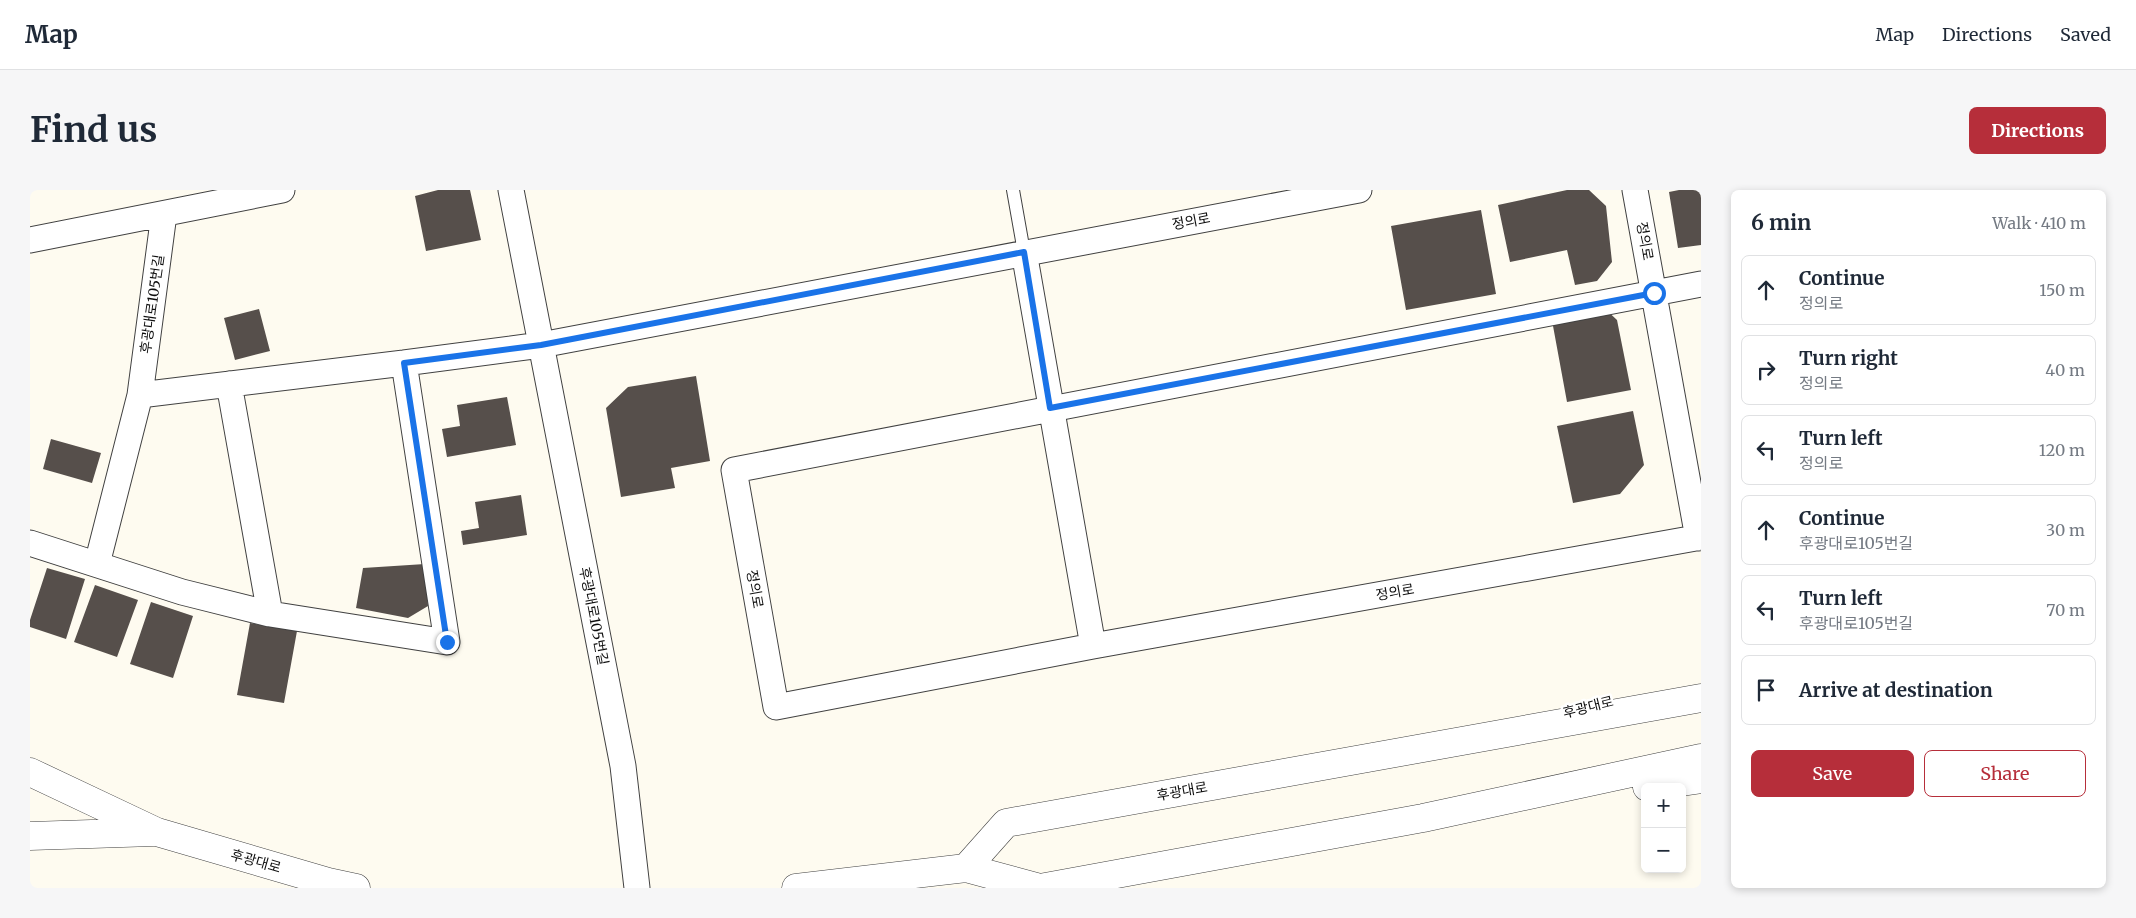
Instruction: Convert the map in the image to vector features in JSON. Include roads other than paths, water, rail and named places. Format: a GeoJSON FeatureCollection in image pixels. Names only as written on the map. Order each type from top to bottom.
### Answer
{"type":"FeatureCollection","features":[{"type":"Feature","properties":{"kind":"street"},"geometry":{"type":"LineString","coordinates":[[30,240],[282,190]]}},
{"type":"Feature","properties":{"kind":"street","name":"후광대로105번길"},"geometry":{"type":"LineString","coordinates":[[511,190],[623,766],[637,888]]}},
{"type":"Feature","properties":{"kind":"street","name":"정의로"},"geometry":{"type":"LineString","coordinates":[[541,345],[1359,190]]}},
{"type":"Feature","properties":{"kind":"street","name":"정의로"},"geometry":{"type":"LineString","coordinates":[[1635,190],[1654,293],[1700,538],[1093,646],[776,707],[734,470],[1050,408],[1654,293],[1701,284]]}},
{"type":"Feature","properties":{"kind":"street","name":"후광대로105번길"},"geometry":{"type":"LineString","coordinates":[[97,564],[140,395],[164,214]]}},
{"type":"Feature","properties":{"kind":"street"},"geometry":{"type":"LineString","coordinates":[[1024,252],[1093,646]]}},
{"type":"Feature","properties":{"kind":"street"},"geometry":{"type":"LineString","coordinates":[[140,395],[541,345]]}},
{"type":"Feature","properties":{"kind":"street"},"geometry":{"type":"LineString","coordinates":[[30,543],[182,592],[270,614],[447,642],[404,363]]}},
{"type":"Feature","properties":{"kind":"street"},"geometry":{"type":"LineString","coordinates":[[229,384],[270,614]]}},
{"type":"Feature","properties":{"kind":"street","name":"후광대로"},"geometry":{"type":"LineString","coordinates":[[1418,749],[1701,680]]}},
{"type":"Feature","properties":{"kind":"street","name":"후광대로"},"geometry":{"type":"LineString","coordinates":[[966,868],[1006,823],[1701,698]]}},
{"type":"Feature","properties":{"kind":"street"},"geometry":{"type":"LineString","coordinates":[[796,888],[966,868],[1040,888],[1423,818],[1701,758]]}},
{"type":"Feature","properties":{"kind":"street","name":"후광대로"},"geometry":{"type":"LineString","coordinates":[[30,772],[157,832],[328,882],[356,888]]}},
{"type":"Feature","properties":{"kind":"street"},"geometry":{"type":"LineString","coordinates":[[1674,783],[1701,779]]}},
{"type":"Feature","properties":{"kind":"street"},"geometry":{"type":"LineString","coordinates":[[1423,818],[1641,788]]}},
{"type":"Feature","properties":{"kind":"street","name":"후광대로"},"geometry":{"type":"LineString","coordinates":[[30,836],[157,832]]}},
{"type":"Feature","properties":{"kind":"lane"},"geometry":{"type":"LineString","coordinates":[[1013,190],[1024,252]]}}]}
